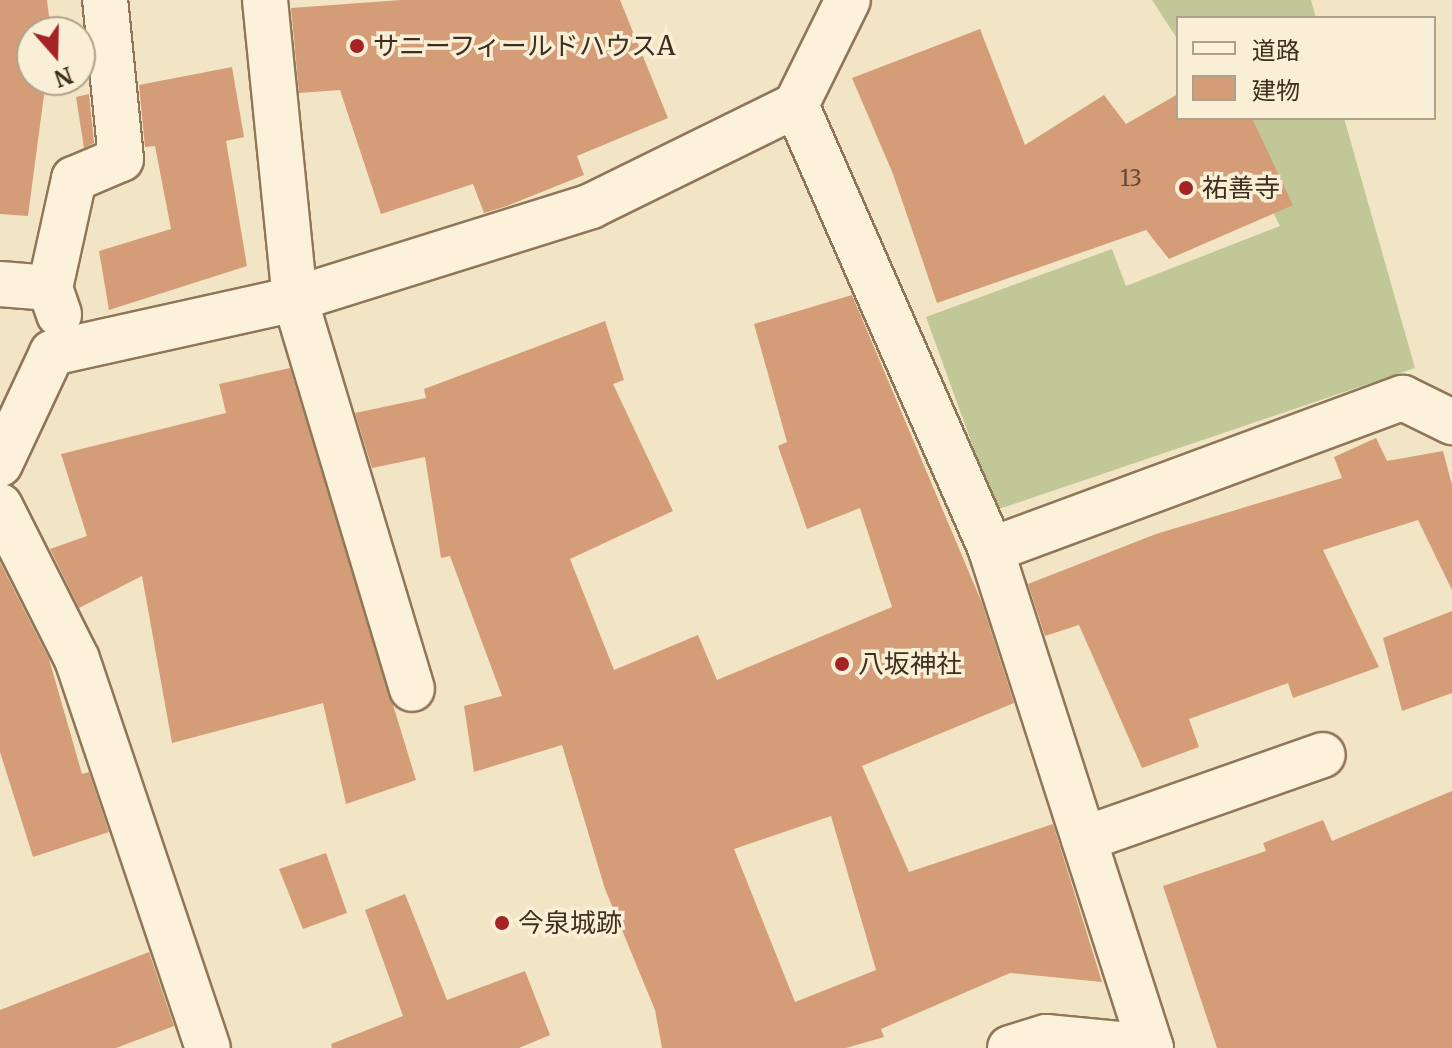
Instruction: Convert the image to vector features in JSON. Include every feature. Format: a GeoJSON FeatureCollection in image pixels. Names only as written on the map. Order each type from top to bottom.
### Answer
{"type":"FeatureCollection","features":[{"type":"Feature","properties":{"kind":"street"},"geometry":{"type":"LineString","coordinates":[[71,349],[50,288],[74,179],[121,159],[105,0]]}},
{"type":"Feature","properties":{"kind":"street"},"geometry":{"type":"LineString","coordinates":[[265,0],[295,299],[412,689]]}},
{"type":"Feature","properties":{"kind":"street"},"geometry":{"type":"LineString","coordinates":[[0,464],[52,353],[295,299],[591,206],[796,105],[848,0]]}},
{"type":"Feature","properties":{"kind":"street"},"geometry":{"type":"LineString","coordinates":[[796,105],[991,550],[1151,1048],[1046,1037],[1010,1048]]}},
{"type":"Feature","properties":{"kind":"street"},"geometry":{"type":"LineString","coordinates":[[0,284],[50,288]]}},
{"type":"Feature","properties":{"kind":"street"},"geometry":{"type":"LineString","coordinates":[[991,550],[1403,398],[1452,422]]}},
{"type":"Feature","properties":{"kind":"street"},"geometry":{"type":"LineString","coordinates":[[0,506],[77,659],[208,1048]]}},
{"type":"Feature","properties":{"kind":"street"},"geometry":{"type":"LineString","coordinates":[[1084,839],[1323,755]]}},
{"type":"Feature","properties":{"kind":"green space"},"geometry":{"type":"Polygon","coordinates":[[[1152,0],[1311,0],[1315,16],[1176,16],[1176,37],[1152,0]]]}},
{"type":"Feature","properties":{"kind":"green space"},"geometry":{"type":"Polygon","coordinates":[[[1226,120],[1345,120],[1415,368],[996,510],[926,317],[1112,249],[1126,286],[1280,226],[1226,120]]]}},
{"type":"Feature","properties":{"kind":"building"},"geometry":{"type":"Polygon","coordinates":[[[0,0],[47,0],[49,16],[16,16],[16,96],[44,96],[28,216],[0,214],[0,0]]]}},
{"type":"Feature","properties":{"kind":"building"},"geometry":{"type":"Polygon","coordinates":[[[401,0],[620,0],[668,118],[577,156],[584,175],[507,206],[484,213],[473,184],[381,214],[340,90],[299,93],[291,8],[401,0]]]}},
{"type":"Feature","properties":{"kind":"building"},"geometry":{"type":"Polygon","coordinates":[[[980,29],[1025,145],[1104,95],[1126,124],[1176,95],[1176,120],[1253,120],[1293,205],[1169,259],[1146,230],[937,303],[893,174],[852,78],[980,29]]]}},
{"type":"Feature","properties":{"kind":"building"},"geometry":{"type":"Polygon","coordinates":[[[232,67],[244,137],[226,141],[247,266],[109,310],[99,251],[171,229],[155,146],[145,147],[139,85],[232,67]]]}},
{"type":"Feature","properties":{"kind":"building"},"geometry":{"type":"Polygon","coordinates":[[[89,96],[94,143],[84,148],[76,97],[89,96]]]}},
{"type":"Feature","properties":{"kind":"building"},"geometry":{"type":"Polygon","coordinates":[[[852,295],[982,603],[1014,703],[862,766],[909,872],[1053,824],[1102,982],[1010,973],[881,1029],[884,1037],[846,1048],[662,1048],[655,1010],[605,889],[562,745],[474,772],[464,706],[502,696],[450,556],[441,558],[425,457],[372,468],[355,413],[426,398],[424,389],[605,321],[624,380],[613,384],[673,511],[570,559],[614,670],[698,635],[717,680],[892,607],[860,508],[807,529],[778,446],[787,442],[754,324],[852,295]],[[831,816],[734,849],[795,1002],[876,970],[831,816]]]}},
{"type":"Feature","properties":{"kind":"building"},"geometry":{"type":"Polygon","coordinates":[[[290,368],[416,780],[346,804],[323,703],[172,743],[142,576],[79,608],[50,549],[87,536],[61,454],[226,413],[219,384],[290,368]]]}},
{"type":"Feature","properties":{"kind":"building"},"geometry":{"type":"Polygon","coordinates":[[[1376,438],[1387,461],[1443,451],[1452,485],[1452,590],[1418,520],[1323,550],[1379,667],[1293,698],[1288,683],[1189,719],[1199,747],[1142,768],[1079,625],[1045,636],[1028,584],[1156,534],[1342,478],[1334,457],[1376,438]]]}},
{"type":"Feature","properties":{"kind":"building"},"geometry":{"type":"Polygon","coordinates":[[[0,562],[49,659],[82,774],[89,772],[109,832],[33,857],[0,752],[0,562]]]}},
{"type":"Feature","properties":{"kind":"building"},"geometry":{"type":"Polygon","coordinates":[[[1452,611],[1452,693],[1402,711],[1383,638],[1452,611]]]}},
{"type":"Feature","properties":{"kind":"building"},"geometry":{"type":"Polygon","coordinates":[[[1452,791],[1452,1048],[1217,1048],[1163,886],[1266,851],[1263,843],[1323,820],[1332,841],[1452,791]]]}},
{"type":"Feature","properties":{"kind":"building"},"geometry":{"type":"Polygon","coordinates":[[[326,853],[347,913],[303,929],[279,869],[326,853]]]}},
{"type":"Feature","properties":{"kind":"building"},"geometry":{"type":"Polygon","coordinates":[[[405,894],[447,1000],[525,971],[550,1035],[519,1048],[332,1048],[331,1044],[403,1016],[365,910],[405,894]]]}},
{"type":"Feature","properties":{"kind":"building"},"geometry":{"type":"Polygon","coordinates":[[[149,952],[174,1026],[116,1048],[0,1048],[0,1010],[149,952]]]}},
{"type":"Feature","properties":{"kind":"place","name":"サニーフィールドハウスA"},"geometry":{"type":"Point","coordinates":[357,46]}},
{"type":"Feature","properties":{"kind":"place","name":"祐善寺"},"geometry":{"type":"Point","coordinates":[1186,188]}},
{"type":"Feature","properties":{"kind":"place","name":"八坂神社"},"geometry":{"type":"Point","coordinates":[842,664]}},
{"type":"Feature","properties":{"kind":"place","name":"今泉城跡"},"geometry":{"type":"Point","coordinates":[502,923]}}]}
